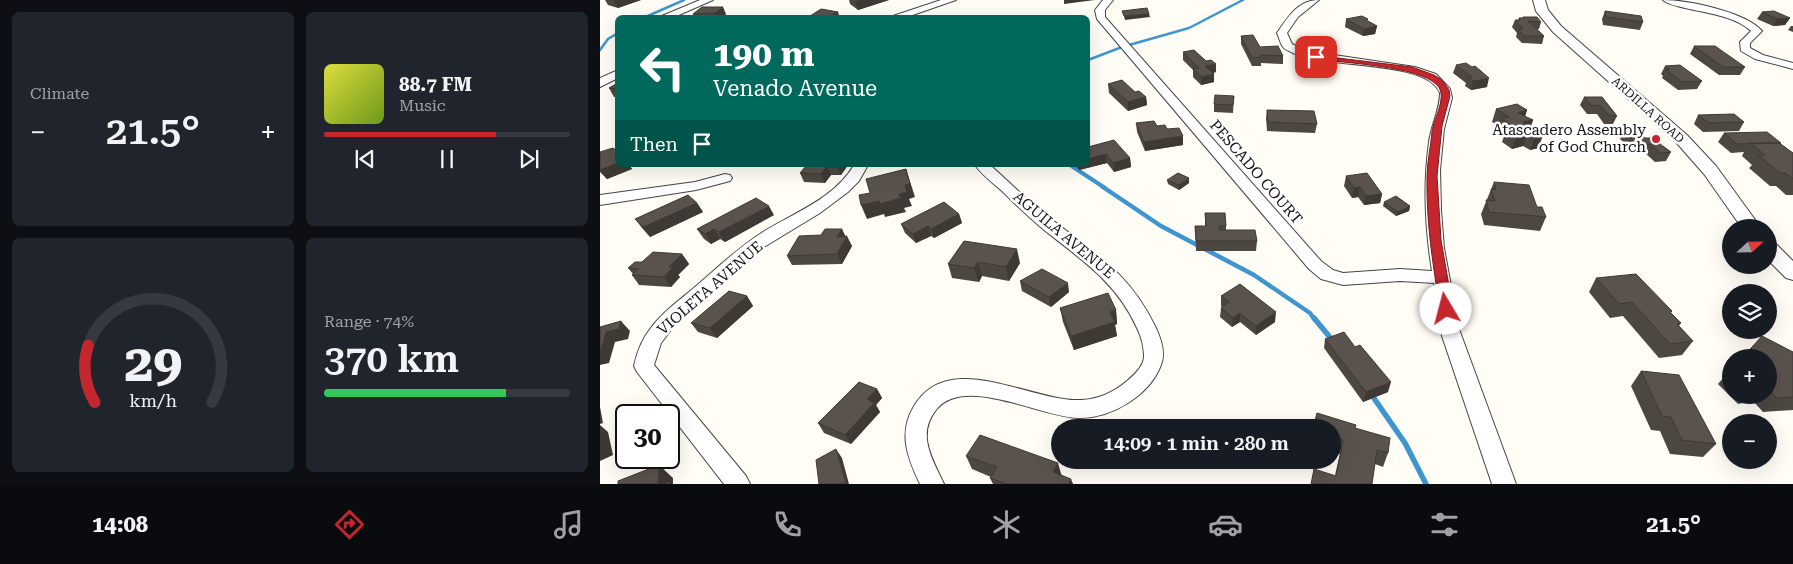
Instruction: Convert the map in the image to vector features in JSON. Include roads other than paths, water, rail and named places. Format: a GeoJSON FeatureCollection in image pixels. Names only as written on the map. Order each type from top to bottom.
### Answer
{"type":"FeatureCollection","features":[{"type":"Feature","properties":{"kind":"street"},"geometry":{"type":"LineString","coordinates":[[670,15],[708,0]]}},
{"type":"Feature","properties":{"kind":"street"},"geometry":{"type":"LineString","coordinates":[[902,15],[951,0]]}},
{"type":"Feature","properties":{"kind":"street","name":"PESCADO COURT"},"geometry":{"type":"LineString","coordinates":[[1108,0],[1100,10],[1100,17],[1315,265],[1327,275],[1343,279],[1400,275],[1442,278]]}},
{"type":"Feature","properties":{"kind":"street"},"geometry":{"type":"LineString","coordinates":[[1314,0],[1294,15],[1282,33],[1283,40],[1288,46],[1299,52],[1316,57],[1410,69],[1431,76],[1445,90],[1446,96],[1438,126],[1432,176],[1435,240],[1448,325],[1489,448],[1504,484]]}},
{"type":"Feature","properties":{"kind":"street","name":"ARDILLA ROAD"},"geometry":{"type":"LineString","coordinates":[[1539,0],[1542,10],[1557,29],[1696,154],[1745,219]]}},
{"type":"Feature","properties":{"kind":"street"},"geometry":{"type":"LineString","coordinates":[[1668,0],[1750,24],[1757,31],[1745,42],[1745,49],[1759,57],[1793,66]]}},
{"type":"Feature","properties":{"kind":"street"},"geometry":{"type":"LineString","coordinates":[[600,83],[615,76]]}},
{"type":"Feature","properties":{"kind":"street","name":"VIOLETA AVENUE"},"geometry":{"type":"LineString","coordinates":[[738,484],[652,378],[644,366],[646,352],[654,336],[667,321],[760,242],[811,212],[837,193],[860,167]]}},
{"type":"Feature","properties":{"kind":"street","name":"AGUILA AVENUE"},"geometry":{"type":"LineString","coordinates":[[932,484],[918,459],[916,425],[923,410],[938,395],[954,388],[978,388],[1080,408],[1100,405],[1128,393],[1146,374],[1153,358],[1153,348],[1142,316],[1110,272],[1032,212],[984,167]]}},
{"type":"Feature","properties":{"kind":"street"},"geometry":{"type":"LineString","coordinates":[[600,200],[696,186],[725,178]]}},
{"type":"Feature","properties":{"kind":"street"},"geometry":{"type":"LineString","coordinates":[[1778,258],[1793,273]]}},
{"type":"Feature","properties":{"kind":"waterway"},"geometry":{"type":"LineString","coordinates":[[650,15],[684,0]]}},
{"type":"Feature","properties":{"kind":"waterway"},"geometry":{"type":"LineString","coordinates":[[1090,59],[1122,47],[1189,28],[1243,0]]}},
{"type":"Feature","properties":{"kind":"waterway"},"geometry":{"type":"LineString","coordinates":[[600,50],[608,39],[615,35]]}},
{"type":"Feature","properties":{"kind":"waterway"},"geometry":{"type":"LineString","coordinates":[[1073,167],[1105,188]]}},
{"type":"Feature","properties":{"kind":"waterway"},"geometry":{"type":"LineString","coordinates":[[1103,187],[1161,226],[1254,275],[1310,313],[1315,320]]}},
{"type":"Feature","properties":{"kind":"waterway"},"geometry":{"type":"LineString","coordinates":[[1314,318],[1333,341]]}},
{"type":"Feature","properties":{"kind":"waterway"},"geometry":{"type":"LineString","coordinates":[[1371,394],[1405,443],[1426,484]]}},
{"type":"Feature","properties":{"kind":"place","name":"Atascadero Assembly of God Church"},"geometry":{"type":"Point","coordinates":[1656,139]}}]}
